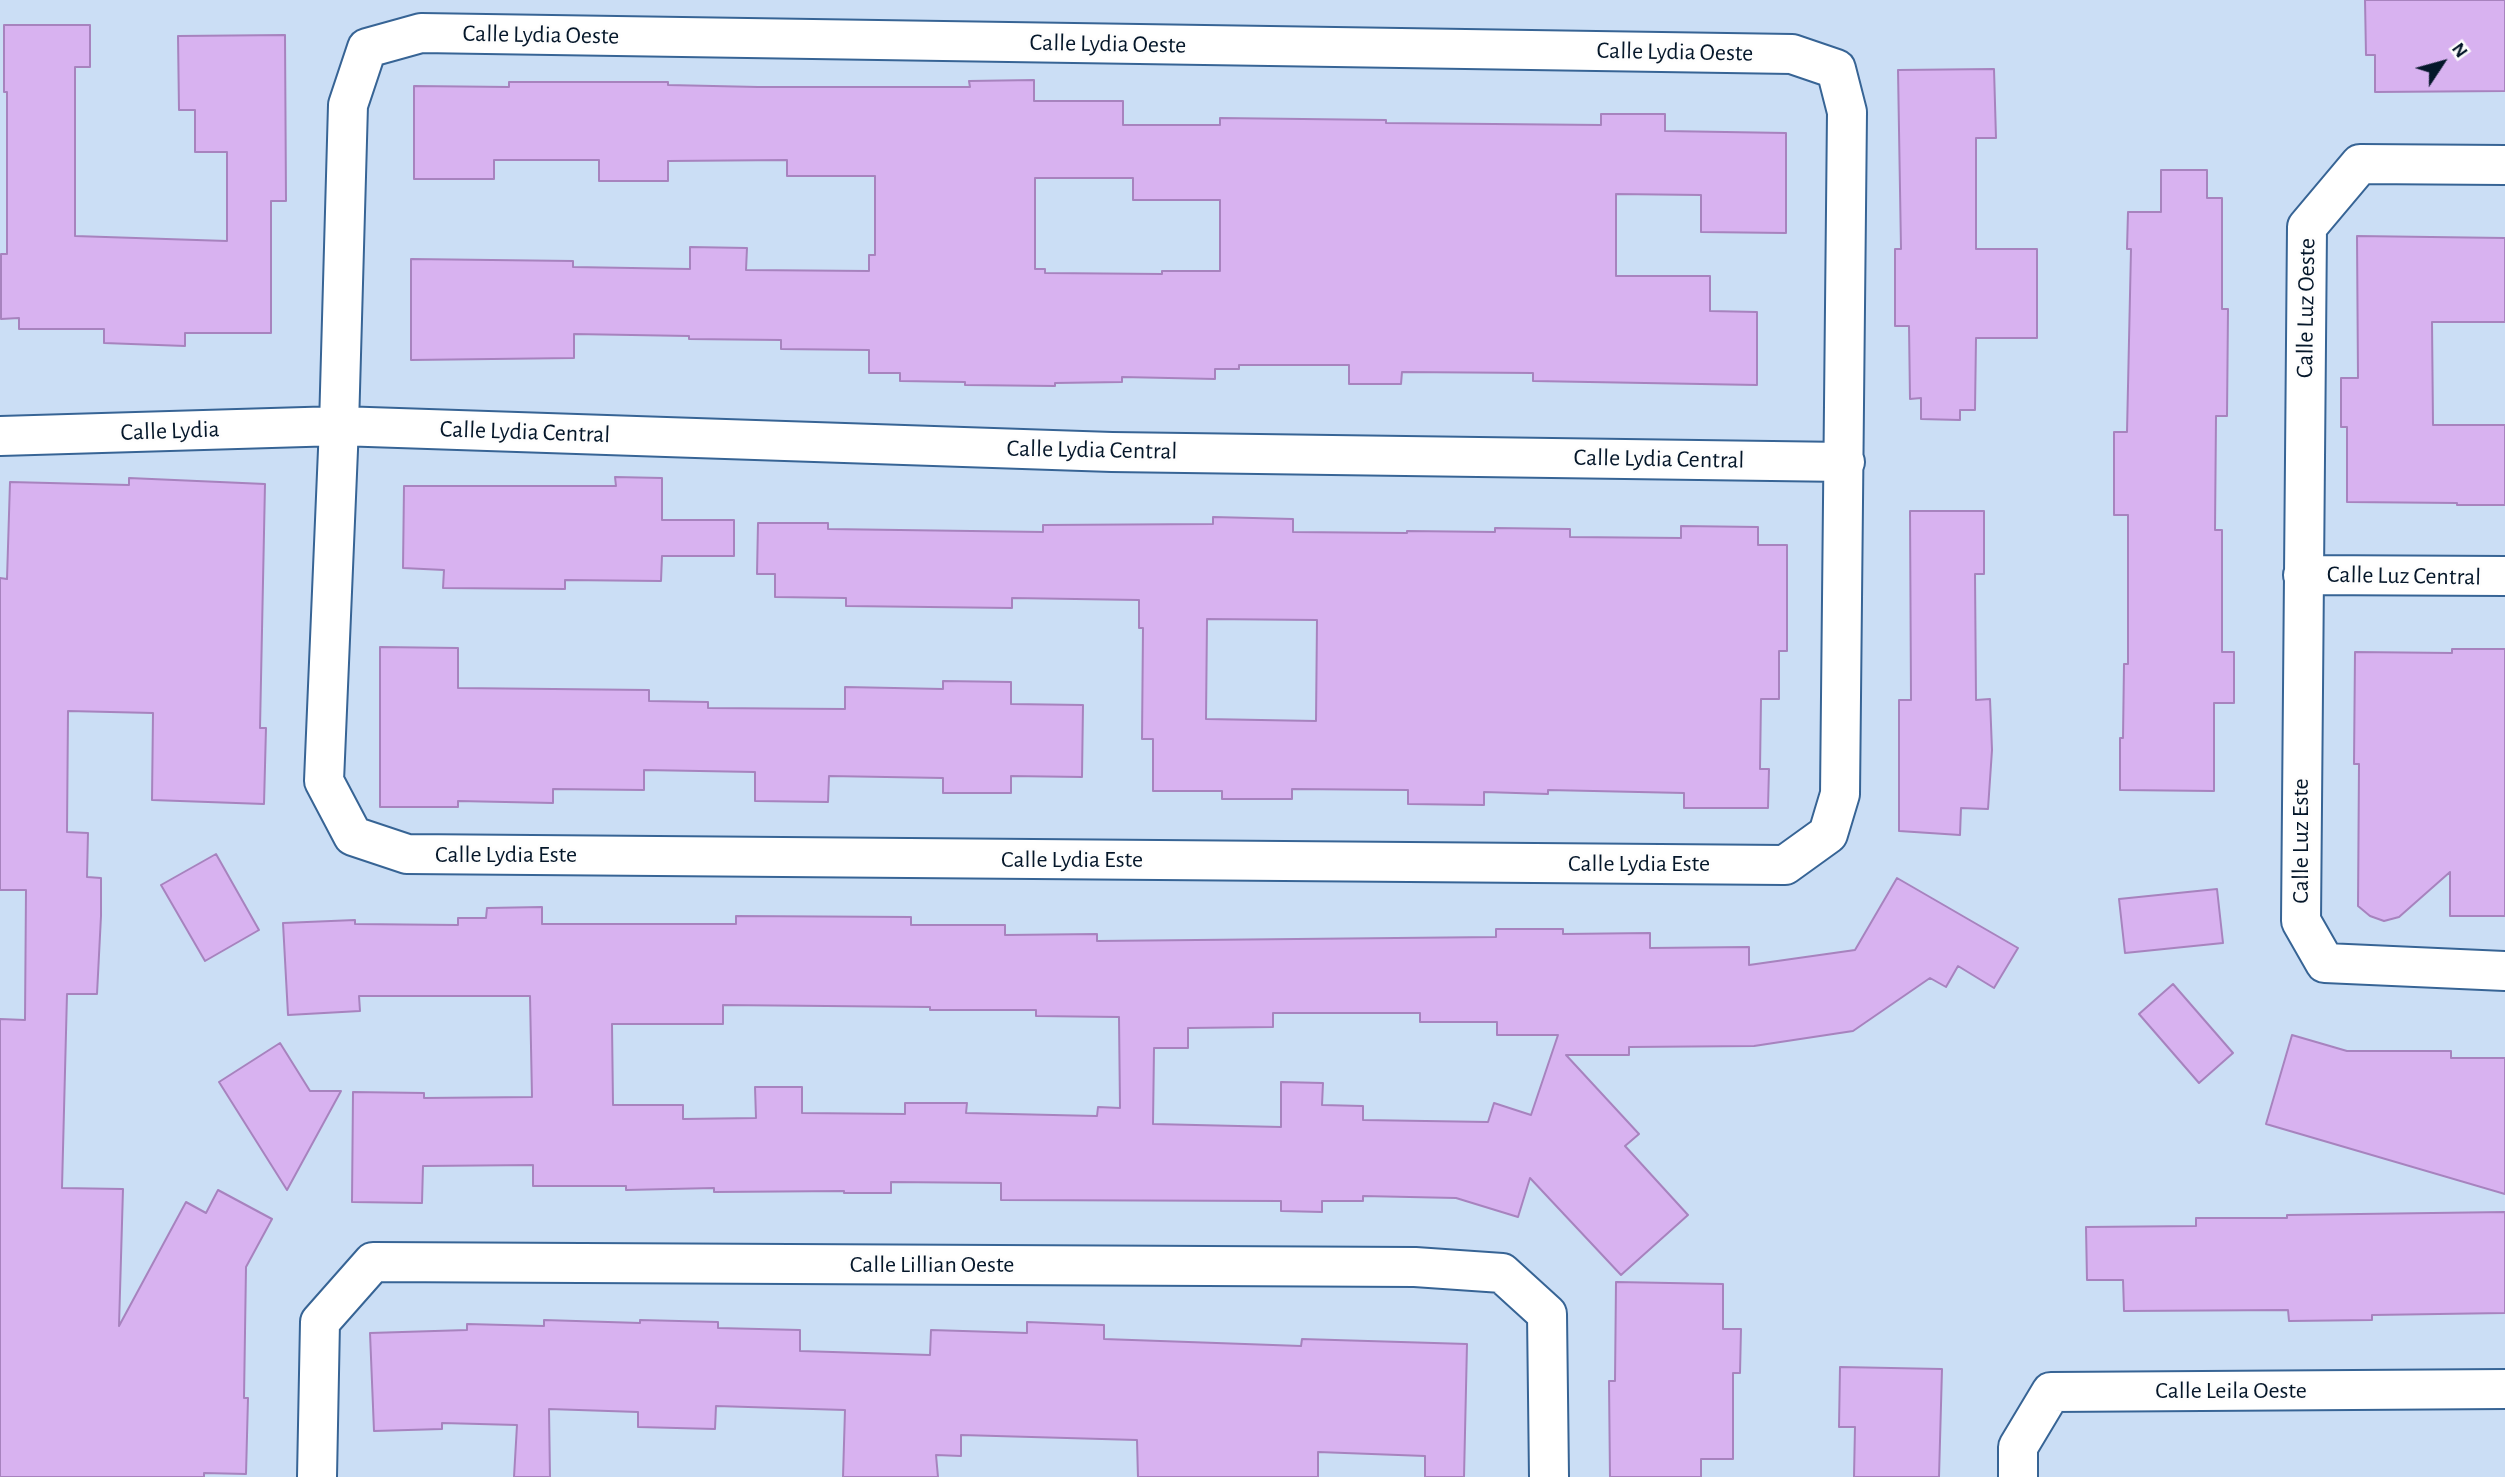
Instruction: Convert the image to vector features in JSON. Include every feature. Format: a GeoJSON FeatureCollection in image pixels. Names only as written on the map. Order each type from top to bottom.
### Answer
{"type":"FeatureCollection","features":[{"type":"Feature","properties":{"kind":"street","name":"Calle Lydia Oeste"},"geometry":{"type":"LineString","coordinates":[[339,426],[348,106],[367,48],[421,33],[1793,54],[1836,69],[1847,112],[1845,462]]}},
{"type":"Feature","properties":{"kind":"street","name":"Calle Luz Oeste"},"geometry":{"type":"LineString","coordinates":[[2303,575],[2307,227],[2360,164],[2505,165]]}},
{"type":"Feature","properties":{"kind":"street","name":"Calle Lydia"},"geometry":{"type":"LineString","coordinates":[[0,436],[339,426]]}},
{"type":"Feature","properties":{"kind":"street","name":"Calle Lydia Central"},"geometry":{"type":"LineString","coordinates":[[339,426],[1112,452],[1845,462]]}},
{"type":"Feature","properties":{"kind":"street","name":"Calle Lydia Este"},"geometry":{"type":"LineString","coordinates":[[339,426],[324,781],[354,836],[407,854],[1785,865],[1828,834],[1840,794],[1845,462]]}},
{"type":"Feature","properties":{"kind":"street","name":"Calle Luz Central"},"geometry":{"type":"LineString","coordinates":[[2303,575],[2505,576]]}},
{"type":"Feature","properties":{"kind":"street","name":"Calle Luz Este"},"geometry":{"type":"LineString","coordinates":[[2303,575],[2301,920],[2325,963],[2505,971]]}},
{"type":"Feature","properties":{"kind":"street","name":"Calle Lillian Oeste"},"geometry":{"type":"LineString","coordinates":[[317,1477],[320,1322],[373,1262],[1415,1267],[1502,1273],[1547,1314],[1549,1477]]}},
{"type":"Feature","properties":{"kind":"street","name":"Calle Leila Oeste"},"geometry":{"type":"LineString","coordinates":[[2018,1477],[2018,1447],[2051,1392],[2505,1389]]}},
{"type":"Feature","properties":{"kind":"building"},"geometry":{"type":"Polygon","coordinates":[[[2365,0],[2505,0],[2505,91],[2375,92],[2375,55],[2366,55],[2365,0]]]}},
{"type":"Feature","properties":{"kind":"building"},"geometry":{"type":"Polygon","coordinates":[[[4,25],[90,25],[90,67],[75,67],[75,236],[227,241],[227,152],[195,152],[195,110],[179,110],[178,36],[285,35],[286,201],[271,201],[271,333],[185,333],[185,346],[104,343],[104,329],[19,329],[19,318],[1,319],[1,254],[7,254],[7,92],[4,92],[4,25]]]}},
{"type":"Feature","properties":{"kind":"building"},"geometry":{"type":"Polygon","coordinates":[[[1994,69],[1996,138],[1976,138],[1976,249],[2037,249],[2037,338],[1976,338],[1975,410],[1960,410],[1960,420],[1921,419],[1921,398],[1910,399],[1909,326],[1895,326],[1895,249],[1901,249],[1898,70],[1994,69]]]}},
{"type":"Feature","properties":{"kind":"building"},"geometry":{"type":"Polygon","coordinates":[[[1034,80],[1034,101],[1123,101],[1123,125],[1220,125],[1220,118],[1601,125],[1601,114],[1665,114],[1665,131],[1786,133],[1786,233],[1701,232],[1701,195],[1616,194],[1616,276],[1710,276],[1710,311],[1757,312],[1757,385],[1533,381],[1533,373],[1402,372],[1401,384],[1349,384],[1349,365],[1239,365],[1239,369],[1215,369],[1215,379],[1122,377],[1122,382],[1055,383],[1055,386],[965,385],[965,382],[900,381],[900,373],[869,373],[869,350],[781,349],[781,340],[689,339],[689,336],[574,334],[574,358],[411,360],[411,259],[573,261],[573,267],[690,269],[690,247],[747,248],[746,270],[869,271],[869,255],[875,255],[875,176],[787,176],[787,160],[668,161],[668,181],[599,181],[599,160],[494,160],[494,179],[414,179],[414,86],[509,87],[509,82],[668,82],[668,85],[758,87],[970,87],[969,81],[1034,80]],[[1035,178],[1035,269],[1045,269],[1045,273],[1162,274],[1162,271],[1220,271],[1220,200],[1133,200],[1133,178],[1035,178]]]}},
{"type":"Feature","properties":{"kind":"building"},"geometry":{"type":"Polygon","coordinates":[[[2161,170],[2207,170],[2207,198],[2222,198],[2222,309],[2228,309],[2227,416],[2216,416],[2215,530],[2222,530],[2222,652],[2234,652],[2234,703],[2214,703],[2214,791],[2120,790],[2124,664],[2128,664],[2128,515],[2114,515],[2114,432],[2127,432],[2131,249],[2127,249],[2128,212],[2161,212],[2161,170]]]}},
{"type":"Feature","properties":{"kind":"building"},"geometry":{"type":"Polygon","coordinates":[[[2357,236],[2505,238],[2505,322],[2432,322],[2433,425],[2505,425],[2505,505],[2347,502],[2347,427],[2341,427],[2341,378],[2358,378],[2357,236]]]}},
{"type":"Feature","properties":{"kind":"building"},"geometry":{"type":"Polygon","coordinates":[[[615,477],[662,478],[662,520],[734,520],[734,556],[662,556],[661,581],[565,580],[565,589],[443,588],[444,570],[403,568],[404,486],[616,486],[615,477]]]}},
{"type":"Feature","properties":{"kind":"building"},"geometry":{"type":"Polygon","coordinates":[[[129,478],[265,484],[260,728],[266,728],[264,804],[152,800],[153,713],[68,711],[67,832],[88,833],[87,877],[101,878],[101,916],[97,994],[67,994],[62,1188],[123,1189],[119,1326],[186,1202],[206,1213],[218,1190],[272,1219],[246,1267],[246,1474],[204,1473],[204,1477],[0,1477],[0,1019],[25,1020],[26,890],[0,890],[0,578],[7,579],[10,482],[129,485],[129,478]]]}},
{"type":"Feature","properties":{"kind":"building"},"geometry":{"type":"Polygon","coordinates":[[[1910,511],[1984,511],[1984,574],[1975,574],[1976,700],[1990,699],[1992,750],[1988,809],[1961,808],[1960,835],[1899,831],[1899,700],[1911,700],[1910,511]]]}},
{"type":"Feature","properties":{"kind":"building"},"geometry":{"type":"Polygon","coordinates":[[[1213,517],[1293,519],[1293,532],[1407,533],[1495,532],[1495,528],[1570,529],[1570,537],[1681,538],[1681,526],[1758,527],[1758,545],[1787,545],[1787,651],[1779,651],[1779,699],[1761,699],[1760,769],[1769,769],[1768,808],[1684,808],[1684,793],[1548,790],[1548,794],[1484,792],[1484,805],[1408,804],[1408,790],[1292,789],[1292,799],[1222,799],[1222,791],[1153,791],[1153,739],[1142,739],[1143,628],[1139,628],[1139,600],[1012,598],[1012,608],[846,606],[846,598],[775,597],[775,574],[757,574],[758,523],[828,523],[828,529],[1043,532],[1043,525],[1213,524],[1213,517]],[[1207,619],[1206,719],[1316,721],[1317,620],[1207,619]]]}},
{"type":"Feature","properties":{"kind":"building"},"geometry":{"type":"Polygon","coordinates":[[[380,647],[458,648],[458,688],[649,690],[649,701],[708,702],[708,708],[845,709],[845,687],[943,689],[943,681],[1011,682],[1011,704],[1083,705],[1082,777],[1011,776],[1011,793],[943,793],[943,778],[829,776],[828,802],[755,801],[755,772],[644,770],[644,790],[553,789],[553,803],[458,801],[458,807],[380,807],[380,647]]]}},
{"type":"Feature","properties":{"kind":"building"},"geometry":{"type":"Polygon","coordinates":[[[2452,649],[2505,649],[2505,916],[2450,916],[2450,872],[2399,917],[2384,921],[2370,916],[2358,906],[2359,764],[2354,764],[2355,652],[2452,653],[2452,649]]]}},
{"type":"Feature","properties":{"kind":"building"},"geometry":{"type":"Polygon","coordinates":[[[216,854],[259,930],[205,961],[161,885],[216,854]]]}},
{"type":"Feature","properties":{"kind":"building"},"geometry":{"type":"Polygon","coordinates":[[[1897,878],[2018,948],[1994,988],[1958,966],[1946,987],[1930,978],[1853,1031],[1754,1046],[1629,1047],[1629,1055],[1566,1055],[1639,1134],[1625,1146],[1688,1215],[1621,1275],[1530,1178],[1518,1217],[1456,1198],[1363,1196],[1363,1201],[1322,1201],[1322,1212],[1281,1211],[1281,1201],[1001,1200],[1001,1183],[891,1182],[891,1193],[714,1192],[714,1188],[626,1190],[626,1186],[533,1186],[533,1165],[423,1166],[422,1203],[352,1202],[353,1092],[424,1093],[424,1098],[532,1097],[530,996],[359,996],[360,1011],[288,1015],[283,923],[355,920],[355,924],[458,925],[458,918],[486,918],[487,908],[542,907],[542,924],[736,924],[736,916],[911,917],[911,925],[1005,925],[1005,935],[1097,934],[1097,941],[1496,937],[1496,929],[1563,929],[1563,934],[1650,933],[1650,948],[1749,947],[1749,965],[1855,950],[1897,878]],[[723,1005],[723,1024],[612,1024],[613,1105],[683,1105],[683,1119],[756,1118],[755,1087],[802,1087],[802,1113],[905,1114],[905,1103],[967,1103],[966,1113],[1097,1116],[1098,1107],[1120,1108],[1119,1017],[1036,1016],[1036,1010],[723,1005]],[[1273,1013],[1273,1027],[1188,1028],[1188,1048],[1154,1048],[1153,1124],[1281,1127],[1281,1082],[1323,1083],[1322,1105],[1363,1106],[1363,1120],[1488,1122],[1494,1103],[1531,1115],[1558,1035],[1497,1035],[1497,1022],[1420,1022],[1420,1013],[1273,1013]]]}},
{"type":"Feature","properties":{"kind":"building"},"geometry":{"type":"Polygon","coordinates":[[[2217,889],[2223,943],[2125,953],[2119,899],[2217,889]]]}},
{"type":"Feature","properties":{"kind":"building"},"geometry":{"type":"Polygon","coordinates":[[[2173,984],[2233,1053],[2199,1083],[2139,1014],[2173,984]]]}},
{"type":"Feature","properties":{"kind":"building"},"geometry":{"type":"Polygon","coordinates":[[[2292,1035],[2347,1051],[2451,1051],[2451,1058],[2505,1058],[2505,1194],[2266,1124],[2292,1035]]]}},
{"type":"Feature","properties":{"kind":"building"},"geometry":{"type":"Polygon","coordinates":[[[280,1043],[310,1091],[341,1091],[287,1190],[219,1082],[280,1043]]]}},
{"type":"Feature","properties":{"kind":"building"},"geometry":{"type":"Polygon","coordinates":[[[2505,1212],[2505,1313],[2372,1315],[2372,1320],[2289,1321],[2288,1310],[2124,1311],[2123,1280],[2087,1280],[2086,1227],[2196,1226],[2196,1218],[2505,1212]]]}},
{"type":"Feature","properties":{"kind":"building"},"geometry":{"type":"Polygon","coordinates":[[[1616,1282],[1723,1284],[1723,1329],[1741,1329],[1740,1373],[1733,1373],[1733,1459],[1701,1459],[1701,1477],[1610,1477],[1609,1381],[1615,1381],[1616,1282]]]}},
{"type":"Feature","properties":{"kind":"building"},"geometry":{"type":"Polygon","coordinates":[[[544,1320],[718,1322],[718,1328],[800,1330],[800,1351],[930,1355],[931,1330],[1027,1333],[1027,1322],[1104,1325],[1104,1339],[1301,1346],[1302,1339],[1467,1344],[1464,1477],[1425,1477],[1425,1456],[1318,1452],[1318,1477],[1138,1477],[1137,1440],[961,1435],[961,1456],[936,1455],[938,1477],[843,1477],[845,1410],[716,1406],[715,1429],[638,1427],[638,1412],[549,1409],[550,1477],[514,1477],[517,1425],[442,1423],[442,1429],[374,1431],[370,1333],[467,1330],[467,1324],[544,1326],[544,1320]]]}},
{"type":"Feature","properties":{"kind":"building"},"geometry":{"type":"Polygon","coordinates":[[[1840,1367],[1942,1369],[1939,1477],[1854,1477],[1855,1427],[1839,1427],[1840,1367]]]}}]}
